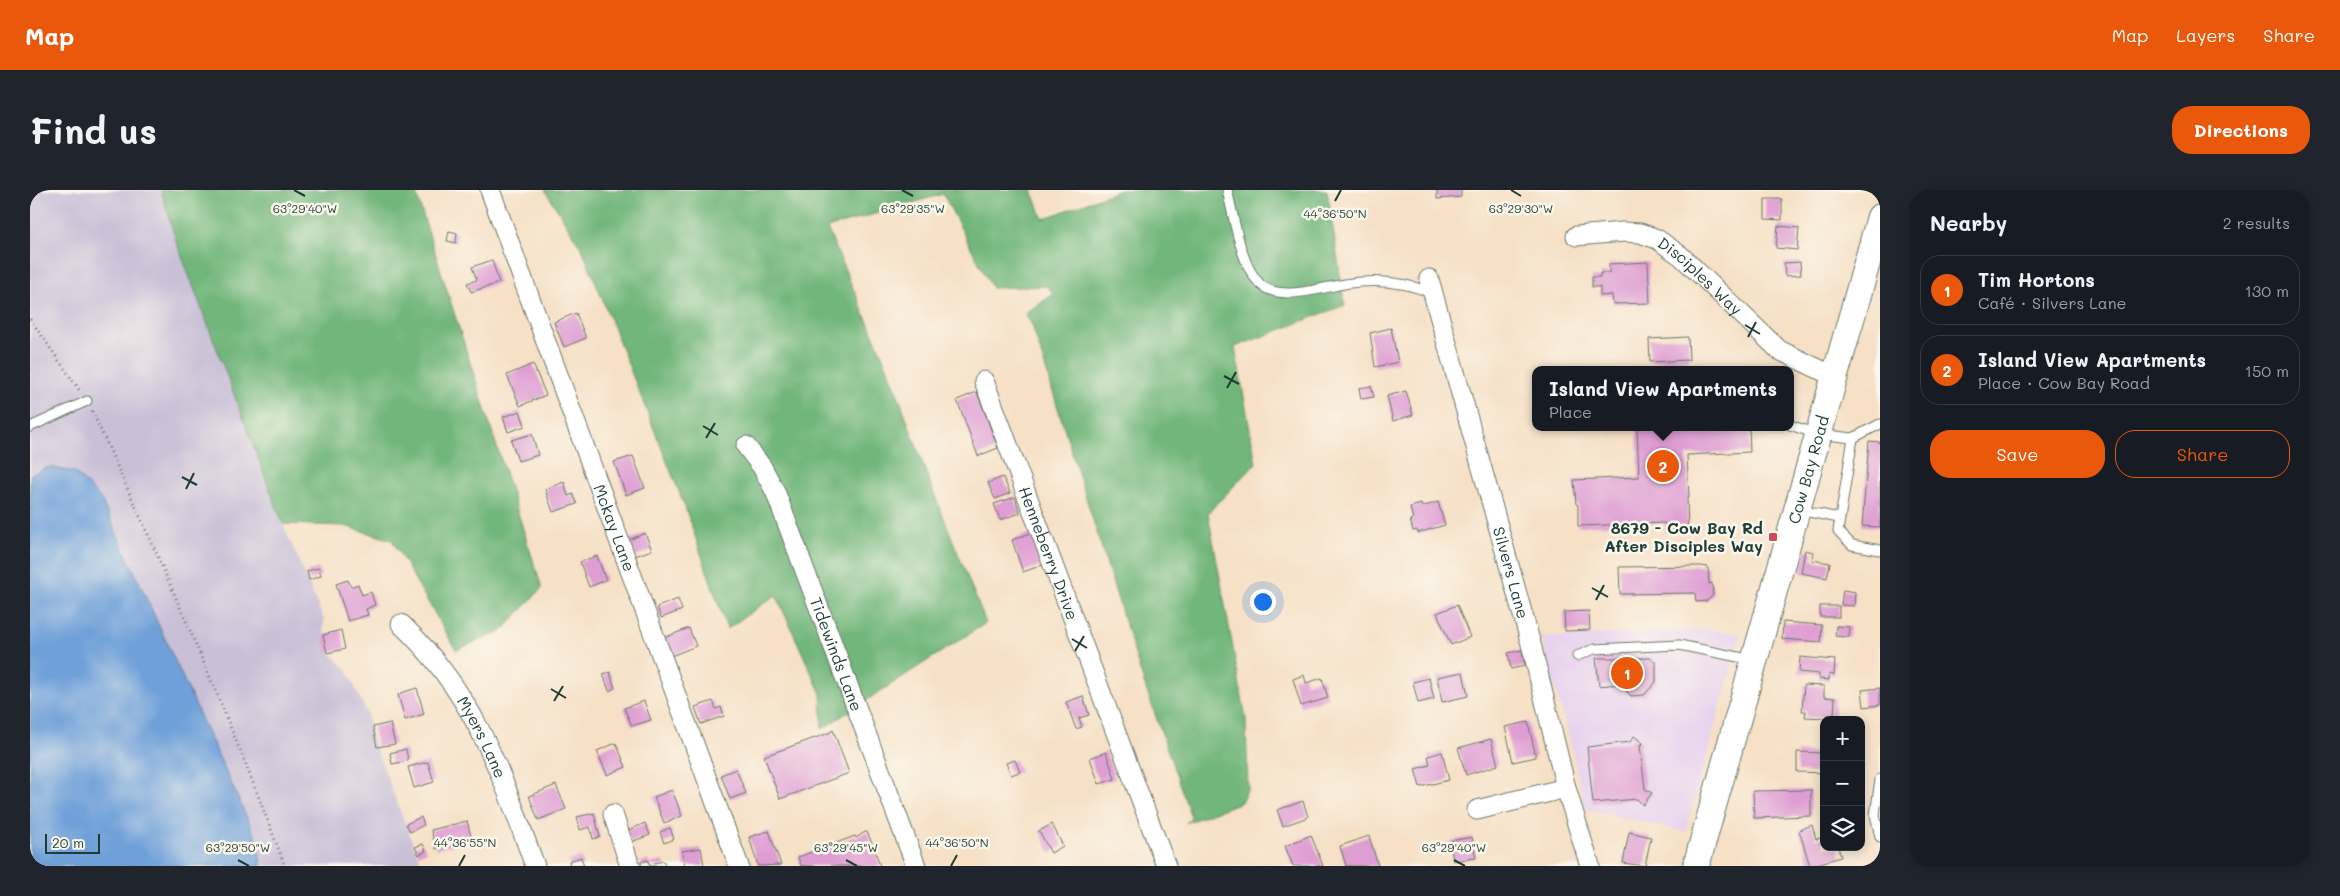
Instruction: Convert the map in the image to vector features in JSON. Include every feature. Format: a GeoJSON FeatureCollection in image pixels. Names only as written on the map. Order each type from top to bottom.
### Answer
{"type":"FeatureCollection","features":[{"type":"Feature","properties":{"kind":"main road","name":"Cow Bay Road"},"geometry":{"type":"LineString","coordinates":[[1696,866],[1833,376],[1880,217]]}},
{"type":"Feature","properties":{"kind":"main road"},"geometry":{"type":"LineString","coordinates":[[1704,832],[1712,866]]}},
{"type":"Feature","properties":{"kind":"street","name":"Mckay Lane"},"geometry":{"type":"LineString","coordinates":[[490,190],[739,866]]}},
{"type":"Feature","properties":{"kind":"street","name":"Disciples Way"},"geometry":{"type":"LineString","coordinates":[[1576,236],[1623,232],[1640,233],[1657,239],[1681,256],[1779,350],[1833,376]]}},
{"type":"Feature","properties":{"kind":"street","name":"Silvers Lane"},"geometry":{"type":"LineString","coordinates":[[1431,287],[1531,644],[1566,788],[1590,866]]}},
{"type":"Feature","properties":{"kind":"street","name":"Henneberry Drive"},"geometry":{"type":"LineString","coordinates":[[984,381],[1166,866]]}},
{"type":"Feature","properties":{"kind":"street","name":"Tidewinds Lane"},"geometry":{"type":"LineString","coordinates":[[746,446],[762,467],[775,491],[916,866]]}},
{"type":"Feature","properties":{"kind":"street","name":"Myers Lane"},"geometry":{"type":"LineString","coordinates":[[401,624],[437,662],[473,715],[489,747],[535,866]]}},
{"type":"Feature","properties":{"kind":"street"},"geometry":{"type":"LineString","coordinates":[[1477,810],[1566,788]]}},
{"type":"Feature","properties":{"kind":"street"},"geometry":{"type":"LineString","coordinates":[[613,814],[630,866]]}},
{"type":"Feature","properties":{"kind":"lane"},"geometry":{"type":"LineString","coordinates":[[1227,190],[1245,260],[1260,284],[1281,294],[1360,282],[1396,283],[1418,288],[1431,287]]}},
{"type":"Feature","properties":{"kind":"lane"},"geometry":{"type":"LineString","coordinates":[[30,427],[87,401]]}},
{"type":"Feature","properties":{"kind":"lane"},"geometry":{"type":"LineString","coordinates":[[1794,426],[1817,434],[1853,438],[1880,424]]}},
{"type":"Feature","properties":{"kind":"lane"},"geometry":{"type":"LineString","coordinates":[[1853,438],[1838,531],[1852,545],[1880,550]]}},
{"type":"Feature","properties":{"kind":"lane"},"geometry":{"type":"LineString","coordinates":[[1796,509],[1839,518]]}},
{"type":"Feature","properties":{"kind":"lane"},"geometry":{"type":"LineString","coordinates":[[1577,656],[1594,649],[1679,645],[1753,660]]}},
{"type":"Feature","properties":{"kind":"lane"},"geometry":{"type":"LineString","coordinates":[[1880,778],[1875,815],[1880,837]]}},
{"type":"Feature","properties":{"kind":"path"},"geometry":{"type":"LineString","coordinates":[[30,319],[87,401],[154,547],[236,737],[285,866]]}},
{"type":"Feature","properties":{"kind":"shaded area"},"geometry":{"type":"Polygon","coordinates":[[[30,190],[161,190],[175,238],[283,524],[324,620],[323,629],[330,649],[329,652],[346,668],[367,713],[370,734],[422,866],[30,866],[30,190]]]}},
{"type":"Feature","properties":{"kind":"shaded area"},"geometry":{"type":"Polygon","coordinates":[[[1703,629],[1741,634],[1685,832],[1586,809],[1568,732],[1541,638],[1703,629]]]}},
{"type":"Feature","properties":{"kind":"green space"},"geometry":{"type":"Polygon","coordinates":[[[161,190],[415,190],[542,588],[502,631],[456,650],[392,540],[345,526],[283,524],[175,238],[161,190]]]}},
{"type":"Feature","properties":{"kind":"green space"},"geometry":{"type":"Polygon","coordinates":[[[545,190],[1032,190],[1043,219],[1120,190],[1327,190],[1345,305],[1235,347],[1256,463],[1208,513],[1246,719],[1248,789],[1241,802],[1186,823],[1191,817],[1143,680],[1032,325],[1025,313],[1054,294],[1046,286],[992,288],[943,194],[827,228],[892,378],[929,481],[986,623],[822,729],[821,694],[776,595],[727,629],[685,507],[583,251],[545,190]]]}},
{"type":"Feature","properties":{"kind":"water"},"geometry":{"type":"Polygon","coordinates":[[[49,467],[75,472],[101,499],[258,842],[261,866],[30,866],[30,475],[49,467]]]}},
{"type":"Feature","properties":{"kind":"building"},"geometry":{"type":"Polygon","coordinates":[[[1437,190],[1461,190],[1461,197],[1437,199],[1437,190]]]}},
{"type":"Feature","properties":{"kind":"building"},"geometry":{"type":"Polygon","coordinates":[[[1765,199],[1782,199],[1782,220],[1765,219],[1765,199]]]}},
{"type":"Feature","properties":{"kind":"building"},"geometry":{"type":"Polygon","coordinates":[[[1778,226],[1799,228],[1797,250],[1776,248],[1778,226]]]}},
{"type":"Feature","properties":{"kind":"building"},"geometry":{"type":"Polygon","coordinates":[[[449,231],[457,233],[456,243],[447,241],[449,231]]]}},
{"type":"Feature","properties":{"kind":"building"},"geometry":{"type":"Polygon","coordinates":[[[492,260],[499,283],[471,292],[467,283],[477,280],[472,267],[492,260]]]}},
{"type":"Feature","properties":{"kind":"building"},"geometry":{"type":"Polygon","coordinates":[[[1648,262],[1650,303],[1613,304],[1612,295],[1600,296],[1600,287],[1592,287],[1592,277],[1600,277],[1600,273],[1609,273],[1609,264],[1648,262]]]}},
{"type":"Feature","properties":{"kind":"building"},"geometry":{"type":"Polygon","coordinates":[[[1800,262],[1801,275],[1785,276],[1784,263],[1800,262]]]}},
{"type":"Feature","properties":{"kind":"building"},"geometry":{"type":"Polygon","coordinates":[[[576,313],[586,338],[564,347],[554,322],[576,313]]]}},
{"type":"Feature","properties":{"kind":"building"},"geometry":{"type":"Polygon","coordinates":[[[1391,328],[1398,362],[1375,367],[1370,333],[1391,328]]]}},
{"type":"Feature","properties":{"kind":"building"},"geometry":{"type":"Polygon","coordinates":[[[1688,337],[1689,360],[1650,362],[1649,339],[1688,337]]]}},
{"type":"Feature","properties":{"kind":"building"},"geometry":{"type":"Polygon","coordinates":[[[533,364],[546,395],[520,406],[507,375],[533,364]]]}},
{"type":"Feature","properties":{"kind":"building"},"geometry":{"type":"Polygon","coordinates":[[[1371,386],[1374,397],[1361,399],[1359,388],[1371,386]]]}},
{"type":"Feature","properties":{"kind":"building"},"geometry":{"type":"Polygon","coordinates":[[[1406,391],[1413,415],[1393,421],[1387,396],[1406,391]]]}},
{"type":"Feature","properties":{"kind":"building"},"geometry":{"type":"Polygon","coordinates":[[[977,392],[998,448],[978,456],[957,400],[977,392]]]}},
{"type":"Feature","properties":{"kind":"building"},"geometry":{"type":"Polygon","coordinates":[[[520,411],[525,426],[508,432],[503,417],[520,411]]]}},
{"type":"Feature","properties":{"kind":"building"},"geometry":{"type":"Polygon","coordinates":[[[1637,431],[1749,431],[1750,452],[1687,455],[1688,530],[1666,533],[1665,523],[1578,526],[1578,505],[1576,504],[1574,480],[1639,477],[1637,431]]]}},
{"type":"Feature","properties":{"kind":"building"},"geometry":{"type":"Polygon","coordinates":[[[532,434],[538,455],[518,461],[511,440],[532,434]]]}},
{"type":"Feature","properties":{"kind":"building"},"geometry":{"type":"Polygon","coordinates":[[[1869,441],[1880,442],[1880,527],[1862,526],[1869,441]]]}},
{"type":"Feature","properties":{"kind":"building"},"geometry":{"type":"Polygon","coordinates":[[[633,456],[645,488],[626,495],[614,462],[633,456]]]}},
{"type":"Feature","properties":{"kind":"building"},"geometry":{"type":"Polygon","coordinates":[[[1003,477],[1010,493],[995,499],[988,483],[1003,477]]]}},
{"type":"Feature","properties":{"kind":"building"},"geometry":{"type":"Polygon","coordinates":[[[564,482],[568,496],[573,494],[577,504],[553,512],[545,489],[564,482]]]}},
{"type":"Feature","properties":{"kind":"building"},"geometry":{"type":"Polygon","coordinates":[[[1015,497],[1020,513],[1000,520],[994,504],[1015,497]]]}},
{"type":"Feature","properties":{"kind":"building"},"geometry":{"type":"Polygon","coordinates":[[[1438,502],[1445,525],[1418,533],[1417,530],[1413,531],[1410,520],[1413,519],[1410,507],[1421,504],[1422,507],[1438,502]]]}},
{"type":"Feature","properties":{"kind":"building"},"geometry":{"type":"Polygon","coordinates":[[[1033,532],[1045,564],[1023,572],[1012,540],[1033,532]]]}},
{"type":"Feature","properties":{"kind":"building"},"geometry":{"type":"Polygon","coordinates":[[[645,533],[652,550],[635,556],[629,540],[645,533]]]}},
{"type":"Feature","properties":{"kind":"building"},"geometry":{"type":"Polygon","coordinates":[[[1805,550],[1813,552],[1812,560],[1830,563],[1827,578],[1801,573],[1805,550]]]}},
{"type":"Feature","properties":{"kind":"building"},"geometry":{"type":"Polygon","coordinates":[[[597,556],[606,580],[589,587],[580,562],[597,556]]]}},
{"type":"Feature","properties":{"kind":"building"},"geometry":{"type":"Polygon","coordinates":[[[1619,567],[1708,567],[1709,584],[1712,583],[1713,595],[1707,601],[1696,602],[1695,593],[1620,594],[1619,567]]]}},
{"type":"Feature","properties":{"kind":"building"},"geometry":{"type":"Polygon","coordinates":[[[319,568],[321,576],[309,580],[307,571],[319,568]]]}},
{"type":"Feature","properties":{"kind":"building"},"geometry":{"type":"Polygon","coordinates":[[[348,580],[351,587],[358,584],[362,595],[371,592],[375,605],[366,609],[368,615],[348,621],[336,584],[348,580]]]}},
{"type":"Feature","properties":{"kind":"building"},"geometry":{"type":"Polygon","coordinates":[[[1843,590],[1855,592],[1854,606],[1841,605],[1843,590]]]}},
{"type":"Feature","properties":{"kind":"building"},"geometry":{"type":"Polygon","coordinates":[[[678,599],[682,610],[661,618],[657,607],[678,599]]]}},
{"type":"Feature","properties":{"kind":"building"},"geometry":{"type":"Polygon","coordinates":[[[1457,605],[1470,637],[1451,645],[1437,613],[1457,605]]]}},
{"type":"Feature","properties":{"kind":"building"},"geometry":{"type":"Polygon","coordinates":[[[1820,606],[1839,606],[1839,617],[1820,617],[1820,606]]]}},
{"type":"Feature","properties":{"kind":"building"},"geometry":{"type":"Polygon","coordinates":[[[1589,611],[1590,630],[1565,631],[1564,612],[1589,611]]]}},
{"type":"Feature","properties":{"kind":"building"},"geometry":{"type":"Polygon","coordinates":[[[1783,622],[1822,625],[1821,642],[1782,639],[1783,622]]]}},
{"type":"Feature","properties":{"kind":"building"},"geometry":{"type":"Polygon","coordinates":[[[1836,626],[1850,627],[1849,637],[1835,636],[1836,626]]]}},
{"type":"Feature","properties":{"kind":"building"},"geometry":{"type":"Polygon","coordinates":[[[689,628],[696,646],[671,656],[664,638],[689,628]]]}},
{"type":"Feature","properties":{"kind":"building"},"geometry":{"type":"Polygon","coordinates":[[[341,630],[345,649],[327,653],[323,635],[341,630]]]}},
{"type":"Feature","properties":{"kind":"building"},"geometry":{"type":"Polygon","coordinates":[[[1522,650],[1525,666],[1511,669],[1508,653],[1522,650]]]}},
{"type":"Feature","properties":{"kind":"building"},"geometry":{"type":"Polygon","coordinates":[[[1800,657],[1835,660],[1834,675],[1829,674],[1829,680],[1819,679],[1819,674],[1799,672],[1800,657]]]}},
{"type":"Feature","properties":{"kind":"building"},"geometry":{"type":"Polygon","coordinates":[[[1596,658],[1650,658],[1656,663],[1656,682],[1644,695],[1631,696],[1619,684],[1599,686],[1596,658]]]}},
{"type":"Feature","properties":{"kind":"building"},"geometry":{"type":"Polygon","coordinates":[[[610,672],[615,688],[609,691],[603,674],[610,672]]]}},
{"type":"Feature","properties":{"kind":"building"},"geometry":{"type":"Polygon","coordinates":[[[1463,672],[1468,696],[1442,702],[1437,677],[1463,672]]]}},
{"type":"Feature","properties":{"kind":"building"},"geometry":{"type":"Polygon","coordinates":[[[1304,675],[1306,683],[1322,678],[1328,698],[1301,706],[1293,679],[1304,675]]]}},
{"type":"Feature","properties":{"kind":"building"},"geometry":{"type":"Polygon","coordinates":[[[1429,678],[1434,699],[1418,703],[1413,682],[1429,678]]]}},
{"type":"Feature","properties":{"kind":"building"},"geometry":{"type":"Polygon","coordinates":[[[1804,685],[1824,686],[1824,697],[1835,698],[1834,715],[1820,716],[1820,718],[1805,717],[1806,711],[1802,711],[1804,685]]]}},
{"type":"Feature","properties":{"kind":"building"},"geometry":{"type":"Polygon","coordinates":[[[417,688],[424,714],[405,720],[398,694],[417,688]]]}},
{"type":"Feature","properties":{"kind":"building"},"geometry":{"type":"Polygon","coordinates":[[[1880,688],[1880,705],[1864,707],[1862,690],[1880,688]]]}},
{"type":"Feature","properties":{"kind":"building"},"geometry":{"type":"Polygon","coordinates":[[[1083,696],[1089,715],[1079,718],[1082,727],[1076,729],[1066,702],[1083,696]]]}},
{"type":"Feature","properties":{"kind":"building"},"geometry":{"type":"Polygon","coordinates":[[[644,701],[651,720],[632,726],[624,708],[644,701]]]}},
{"type":"Feature","properties":{"kind":"building"},"geometry":{"type":"Polygon","coordinates":[[[713,701],[716,709],[721,707],[724,716],[701,724],[695,707],[713,701]]]}},
{"type":"Feature","properties":{"kind":"building"},"geometry":{"type":"Polygon","coordinates":[[[1528,722],[1536,757],[1513,762],[1505,727],[1528,722]]]}},
{"type":"Feature","properties":{"kind":"building"},"geometry":{"type":"Polygon","coordinates":[[[390,723],[395,744],[377,747],[373,727],[390,723]]]}},
{"type":"Feature","properties":{"kind":"building"},"geometry":{"type":"Polygon","coordinates":[[[833,730],[849,773],[780,799],[764,756],[833,730]]]}},
{"type":"Feature","properties":{"kind":"building"},"geometry":{"type":"Polygon","coordinates":[[[1634,736],[1643,743],[1640,746],[1645,789],[1652,793],[1643,805],[1637,799],[1593,803],[1587,747],[1630,742],[1634,736]]]}},
{"type":"Feature","properties":{"kind":"building"},"geometry":{"type":"Polygon","coordinates":[[[1491,739],[1498,765],[1466,775],[1458,748],[1491,739]]]}},
{"type":"Feature","properties":{"kind":"building"},"geometry":{"type":"Polygon","coordinates":[[[616,743],[626,767],[607,775],[597,751],[616,743]]]}},
{"type":"Feature","properties":{"kind":"building"},"geometry":{"type":"Polygon","coordinates":[[[406,749],[408,761],[392,764],[390,753],[406,749]]]}},
{"type":"Feature","properties":{"kind":"building"},"geometry":{"type":"Polygon","coordinates":[[[1106,752],[1115,779],[1099,784],[1090,758],[1106,752]]]}},
{"type":"Feature","properties":{"kind":"building"},"geometry":{"type":"Polygon","coordinates":[[[1442,752],[1449,780],[1420,787],[1415,769],[1430,765],[1428,756],[1442,752]]]}},
{"type":"Feature","properties":{"kind":"building"},"geometry":{"type":"Polygon","coordinates":[[[1797,752],[1820,753],[1820,773],[1797,772],[1797,752]]]}},
{"type":"Feature","properties":{"kind":"building"},"geometry":{"type":"Polygon","coordinates":[[[1015,760],[1020,772],[1011,775],[1006,763],[1015,760]]]}},
{"type":"Feature","properties":{"kind":"building"},"geometry":{"type":"Polygon","coordinates":[[[428,762],[434,782],[414,788],[408,767],[428,762]]]}},
{"type":"Feature","properties":{"kind":"building"},"geometry":{"type":"Polygon","coordinates":[[[736,769],[746,793],[730,799],[721,775],[736,769]]]}},
{"type":"Feature","properties":{"kind":"building"},"geometry":{"type":"Polygon","coordinates":[[[556,785],[566,809],[538,820],[529,796],[556,785]]]}},
{"type":"Feature","properties":{"kind":"building"},"geometry":{"type":"Polygon","coordinates":[[[672,790],[682,816],[664,823],[654,797],[672,790]]]}},
{"type":"Feature","properties":{"kind":"building"},"geometry":{"type":"Polygon","coordinates":[[[1811,790],[1811,816],[1754,818],[1753,791],[1811,790]]]}},
{"type":"Feature","properties":{"kind":"building"},"geometry":{"type":"Polygon","coordinates":[[[1303,801],[1308,817],[1283,826],[1277,810],[1303,801]]]}},
{"type":"Feature","properties":{"kind":"building"},"geometry":{"type":"Polygon","coordinates":[[[594,813],[600,837],[593,839],[590,827],[580,830],[577,817],[594,813]]]}},
{"type":"Feature","properties":{"kind":"building"},"geometry":{"type":"Polygon","coordinates":[[[421,817],[424,825],[410,832],[406,824],[421,817]]]}},
{"type":"Feature","properties":{"kind":"building"},"geometry":{"type":"Polygon","coordinates":[[[467,821],[472,840],[436,849],[431,830],[467,821]]]}},
{"type":"Feature","properties":{"kind":"building"},"geometry":{"type":"Polygon","coordinates":[[[645,823],[650,835],[631,842],[627,831],[645,823]]]}},
{"type":"Feature","properties":{"kind":"building"},"geometry":{"type":"Polygon","coordinates":[[[1052,824],[1063,846],[1051,853],[1039,831],[1052,824]]]}},
{"type":"Feature","properties":{"kind":"building"},"geometry":{"type":"Polygon","coordinates":[[[1812,825],[1816,839],[1820,838],[1820,851],[1839,851],[1841,857],[1810,866],[1799,830],[1812,825]]]}},
{"type":"Feature","properties":{"kind":"building"},"geometry":{"type":"Polygon","coordinates":[[[670,828],[674,839],[664,843],[660,832],[670,828]]]}},
{"type":"Feature","properties":{"kind":"building"},"geometry":{"type":"Polygon","coordinates":[[[769,831],[781,865],[758,866],[749,837],[769,831]]]}},
{"type":"Feature","properties":{"kind":"building"},"geometry":{"type":"Polygon","coordinates":[[[867,832],[873,845],[880,866],[801,866],[798,857],[855,836],[856,838],[867,832]]]}},
{"type":"Feature","properties":{"kind":"building"},"geometry":{"type":"Polygon","coordinates":[[[1629,832],[1651,837],[1645,866],[1623,863],[1629,832]]]}},
{"type":"Feature","properties":{"kind":"building"},"geometry":{"type":"Polygon","coordinates":[[[1311,835],[1323,866],[1293,866],[1285,846],[1311,835]]]}},
{"type":"Feature","properties":{"kind":"building"},"geometry":{"type":"Polygon","coordinates":[[[1369,836],[1378,866],[1346,866],[1340,846],[1369,836]]]}},
{"type":"Feature","properties":{"kind":"building"},"geometry":{"type":"Polygon","coordinates":[[[1472,837],[1476,858],[1453,861],[1450,841],[1472,837]]]}},
{"type":"Feature","properties":{"kind":"building"},"geometry":{"type":"Polygon","coordinates":[[[423,844],[426,851],[419,855],[415,847],[423,844]]]}},
{"type":"Feature","properties":{"kind":"building"},"geometry":{"type":"Polygon","coordinates":[[[701,848],[704,866],[685,866],[682,851],[701,848]]]}},
{"type":"Feature","properties":{"kind":"building"},"geometry":{"type":"Polygon","coordinates":[[[581,857],[584,866],[570,866],[569,861],[581,857]]]}},
{"type":"Feature","properties":{"kind":"building"},"geometry":{"type":"Polygon","coordinates":[[[648,860],[649,864],[664,861],[665,866],[642,866],[641,862],[648,860]]]}},
{"type":"Feature","properties":{"kind":"place","name":"Island View Apartments"},"geometry":{"type":"Point","coordinates":[1663,466]}},
{"type":"Feature","properties":{"kind":"place","name":"8679 - Cow Bay Rd After Disciples Way"},"geometry":{"type":"Point","coordinates":[1773,537]}},
{"type":"Feature","properties":{"kind":"place","name":"Tim Hortons"},"geometry":{"type":"Point","coordinates":[1627,673]}}]}
